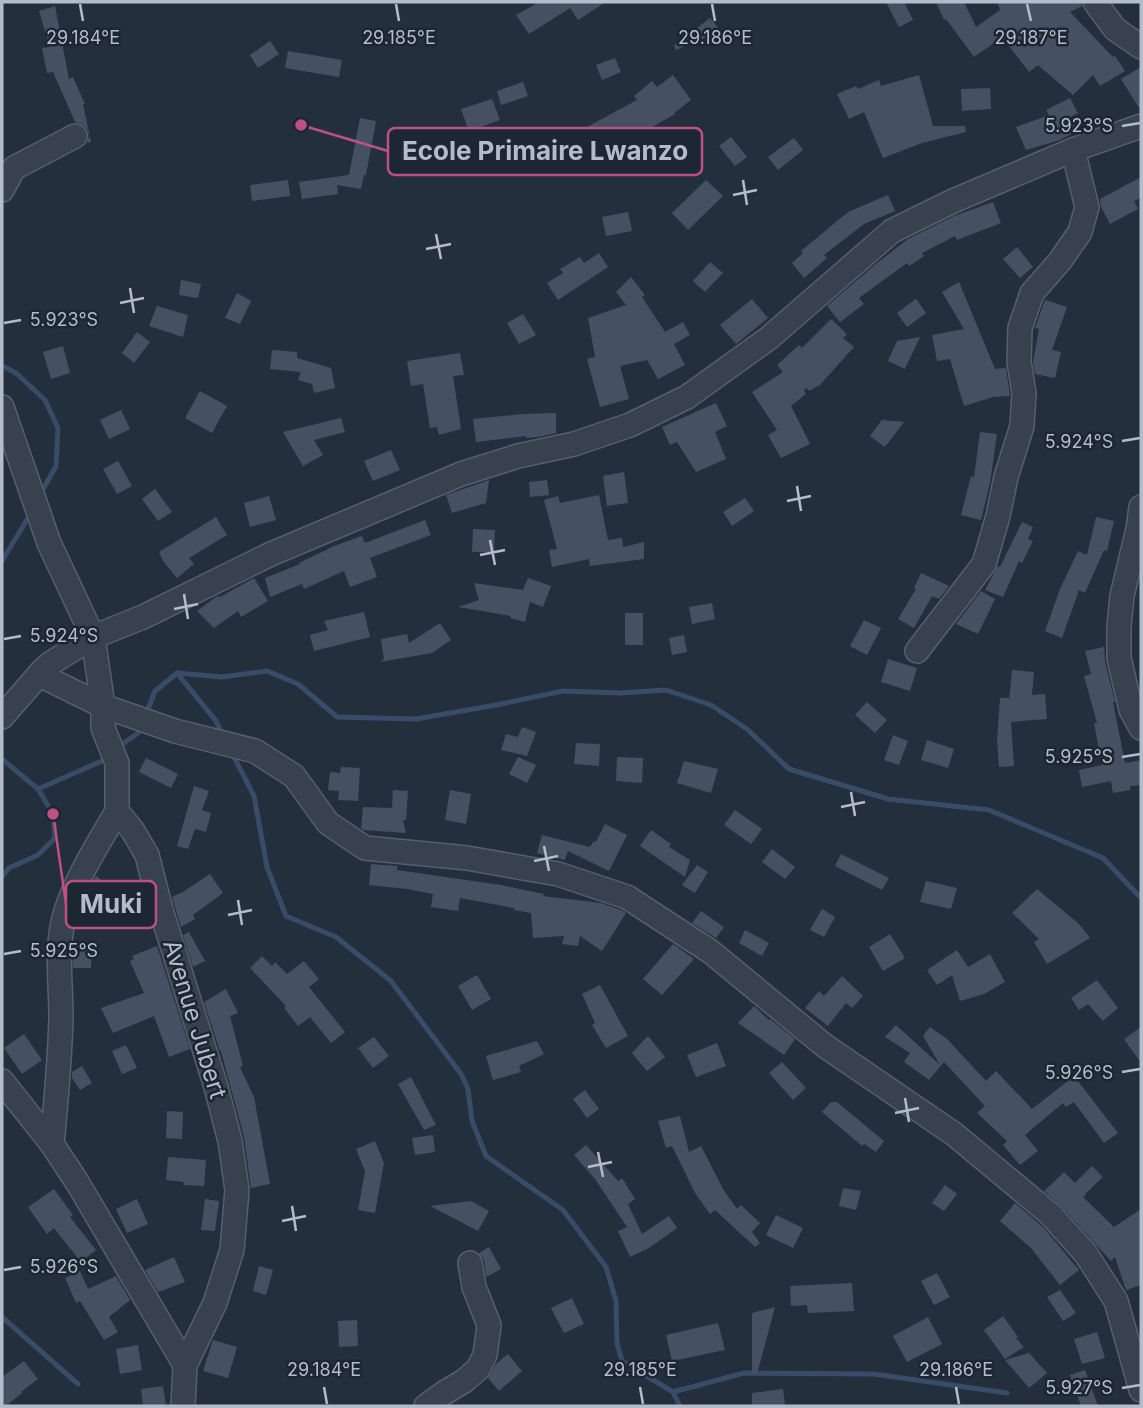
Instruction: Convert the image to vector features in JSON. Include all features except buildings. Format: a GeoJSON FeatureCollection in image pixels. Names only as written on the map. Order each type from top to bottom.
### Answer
{"type":"FeatureCollection","features":[{"type":"Feature","properties":{"kind":"street"},"geometry":{"type":"LineString","coordinates":[[1095,2],[1115,29],[1141,47]]}},
{"type":"Feature","properties":{"kind":"street"},"geometry":{"type":"LineString","coordinates":[[2,717],[42,671],[93,636],[143,617],[271,554],[461,474],[518,456],[574,444],[630,425],[687,397],[769,338],[892,232],[953,201],[1073,150],[1141,127]]}},
{"type":"Feature","properties":{"kind":"street"},"geometry":{"type":"LineString","coordinates":[[2,190],[14,168],[75,136]]}},
{"type":"Feature","properties":{"kind":"street"},"geometry":{"type":"LineString","coordinates":[[917,651],[984,564],[1022,426],[1024,393],[1019,362],[1020,328],[1032,293],[1060,261],[1080,232],[1087,207],[1073,150]]}},
{"type":"Feature","properties":{"kind":"street"},"geometry":{"type":"LineString","coordinates":[[2,407],[49,543],[93,636],[103,717],[117,764],[117,811],[79,880],[65,912],[60,939],[61,1019],[52,1144]]}},
{"type":"Feature","properties":{"kind":"street"},"geometry":{"type":"LineString","coordinates":[[1141,507],[1122,596],[1119,658],[1130,710],[1141,728]]}},
{"type":"Feature","properties":{"kind":"street"},"geometry":{"type":"LineString","coordinates":[[42,671],[46,678],[103,717],[255,751],[294,776],[328,823],[365,848],[467,858],[558,874],[627,897],[711,952],[825,1046],[954,1134],[1050,1213],[1086,1255],[1116,1301],[1141,1390]]}},
{"type":"Feature","properties":{"kind":"street","name":"Avenue Jubert"},"geometry":{"type":"LineString","coordinates":[[117,811],[147,855],[161,910],[216,1087],[230,1141],[237,1190],[232,1250],[215,1303],[185,1365],[183,1406]]}},
{"type":"Feature","properties":{"kind":"street"},"geometry":{"type":"LineString","coordinates":[[4,1089],[52,1144],[185,1365]]}},
{"type":"Feature","properties":{"kind":"street"},"geometry":{"type":"LineString","coordinates":[[443,1402],[478,1369],[485,1355],[489,1325],[474,1287],[470,1264]]}},
{"type":"Feature","properties":{"kind":"waterway"},"geometry":{"type":"LineString","coordinates":[[2,366],[16,373],[45,400],[58,428],[56,466],[40,495]]}},
{"type":"Feature","properties":{"kind":"waterway"},"geometry":{"type":"LineString","coordinates":[[2,561],[31,513]]}},
{"type":"Feature","properties":{"kind":"waterway"},"geometry":{"type":"LineString","coordinates":[[146,714],[155,691],[177,673],[222,677],[267,671],[298,684],[337,717],[416,719],[563,691],[620,693],[666,690],[711,705],[747,729],[789,769],[888,799],[989,810],[1103,858],[1141,898]]}},
{"type":"Feature","properties":{"kind":"waterway"},"geometry":{"type":"LineString","coordinates":[[177,673],[216,721],[223,735]]}},
{"type":"Feature","properties":{"kind":"waterway"},"geometry":{"type":"LineString","coordinates":[[118,747],[138,733],[140,726]]}},
{"type":"Feature","properties":{"kind":"waterway"},"geometry":{"type":"LineString","coordinates":[[232,753],[254,796],[267,867],[286,916],[336,937],[391,981],[461,1074],[468,1089],[472,1121],[486,1156],[563,1210],[606,1267],[616,1301],[617,1343],[622,1361],[673,1392],[680,1406]]}},
{"type":"Feature","properties":{"kind":"waterway"},"geometry":{"type":"LineString","coordinates":[[38,789],[108,756]]}},
{"type":"Feature","properties":{"kind":"waterway"},"geometry":{"type":"LineString","coordinates":[[2,759],[38,789],[53,814],[55,838],[38,855],[9,868],[2,877]]}},
{"type":"Feature","properties":{"kind":"waterway"},"geometry":{"type":"LineString","coordinates":[[2,1317],[78,1384]]}},
{"type":"Feature","properties":{"kind":"waterway"},"geometry":{"type":"LineString","coordinates":[[673,1392],[744,1373],[874,1374],[1007,1393]]}},
{"type":"Feature","properties":{"kind":"place","name":"Ecole Primaire Lwanzo"},"geometry":{"type":"Point","coordinates":[301,125]}},
{"type":"Feature","properties":{"kind":"place","name":"Muki"},"geometry":{"type":"Point","coordinates":[53,814]}}]}
